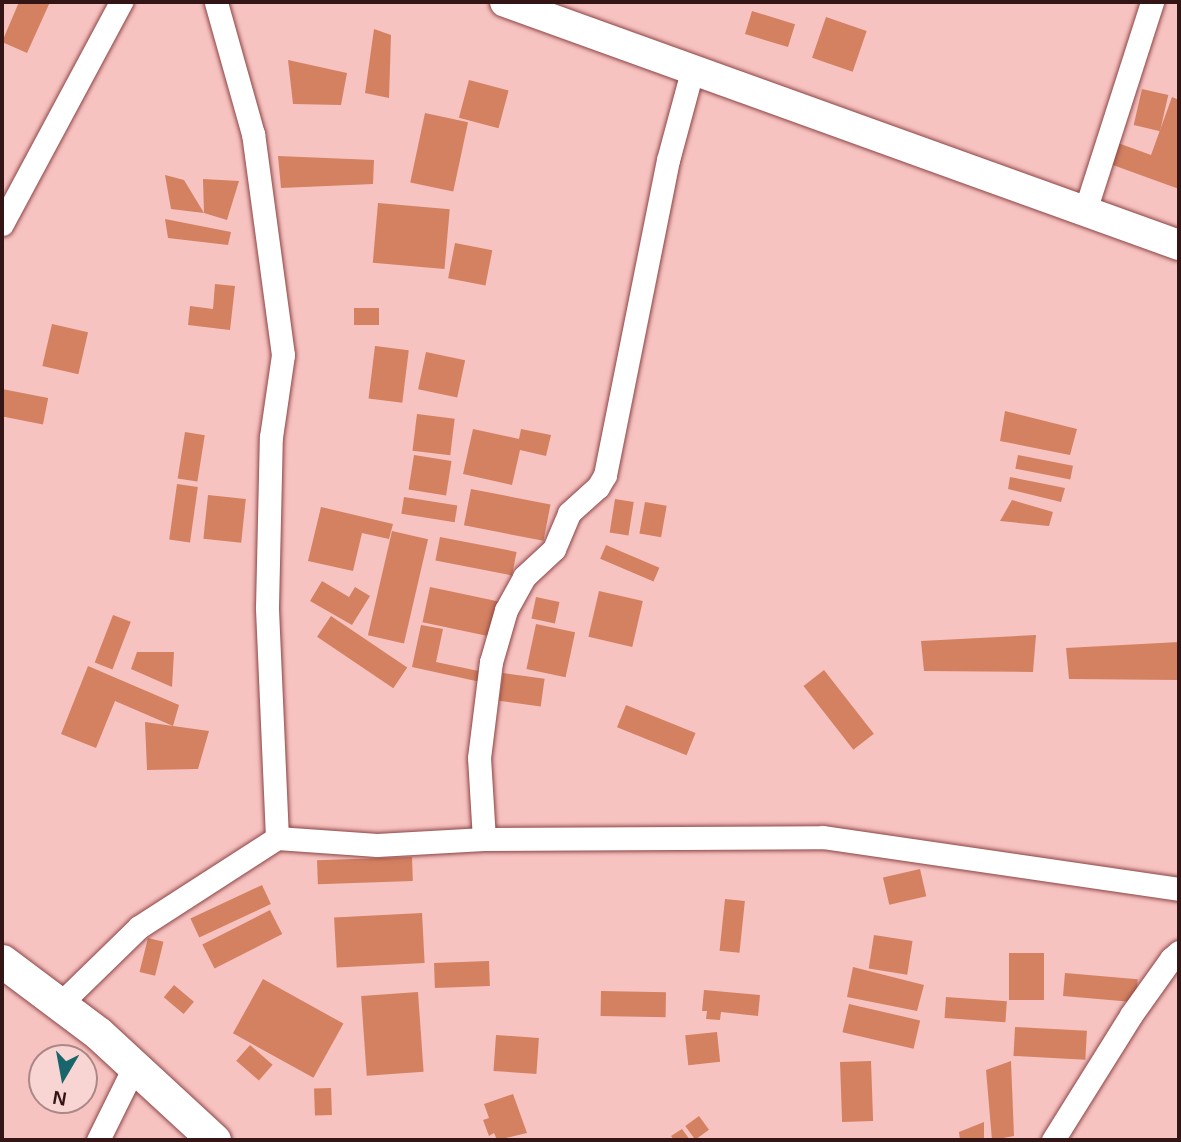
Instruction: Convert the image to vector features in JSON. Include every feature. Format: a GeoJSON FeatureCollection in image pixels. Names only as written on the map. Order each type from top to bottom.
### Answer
{"type":"FeatureCollection","features":[{"type":"Feature","properties":{"kind":"highway"},"geometry":{"type":"LineString","coordinates":[[2,961],[135,1065],[214,1140]]}},
{"type":"Feature","properties":{"kind":"main road"},"geometry":{"type":"LineString","coordinates":[[505,2],[1179,244]]}},
{"type":"Feature","properties":{"kind":"street"},"geometry":{"type":"LineString","coordinates":[[2,224],[121,2]]}},
{"type":"Feature","properties":{"kind":"street"},"geometry":{"type":"LineString","coordinates":[[216,2],[253,134],[283,355],[271,437],[267,607],[277,838]]}},
{"type":"Feature","properties":{"kind":"street"},"geometry":{"type":"LineString","coordinates":[[1085,211],[1152,2]]}},
{"type":"Feature","properties":{"kind":"street"},"geometry":{"type":"LineString","coordinates":[[484,839],[479,758],[491,662],[506,610],[524,577],[532,566],[554,548],[569,513],[591,494],[605,475],[668,160],[692,71]]}},
{"type":"Feature","properties":{"kind":"street"},"geometry":{"type":"LineString","coordinates":[[60,1004],[139,927],[277,838],[377,845],[484,839],[823,837],[1179,889]]}},
{"type":"Feature","properties":{"kind":"street"},"geometry":{"type":"LineString","coordinates":[[1053,1140],[1131,1015],[1171,959],[1179,953]]}},
{"type":"Feature","properties":{"kind":"street"},"geometry":{"type":"LineString","coordinates":[[98,1140],[135,1065]]}},
{"type":"Feature","properties":{"kind":"building"},"geometry":{"type":"Polygon","coordinates":[[[19,2],[50,2],[27,53],[2,42],[19,2]]]}},
{"type":"Feature","properties":{"kind":"building"},"geometry":{"type":"Polygon","coordinates":[[[752,11],[795,24],[788,47],[745,34],[752,11]]]}},
{"type":"Feature","properties":{"kind":"building"},"geometry":{"type":"Polygon","coordinates":[[[826,17],[867,31],[853,72],[812,58],[826,17]]]}},
{"type":"Feature","properties":{"kind":"building"},"geometry":{"type":"Polygon","coordinates":[[[374,29],[391,35],[389,98],[365,93],[374,29]]]}},
{"type":"Feature","properties":{"kind":"building"},"geometry":{"type":"Polygon","coordinates":[[[288,60],[347,73],[341,105],[293,104],[288,60]]]}},
{"type":"Feature","properties":{"kind":"building"},"geometry":{"type":"Polygon","coordinates":[[[469,80],[509,91],[499,128],[459,118],[469,80]]]}},
{"type":"Feature","properties":{"kind":"building"},"geometry":{"type":"Polygon","coordinates":[[[1142,89],[1168,95],[1160,131],[1134,125],[1142,89]]]}},
{"type":"Feature","properties":{"kind":"building"},"geometry":{"type":"Polygon","coordinates":[[[1172,97],[1179,100],[1179,189],[1110,164],[1118,143],[1151,155],[1172,97]]]}},
{"type":"Feature","properties":{"kind":"building"},"geometry":{"type":"Polygon","coordinates":[[[425,113],[468,122],[453,192],[410,182],[425,113]]]}},
{"type":"Feature","properties":{"kind":"building"},"geometry":{"type":"Polygon","coordinates":[[[278,156],[374,160],[373,184],[281,188],[278,156]]]}},
{"type":"Feature","properties":{"kind":"building"},"geometry":{"type":"Polygon","coordinates":[[[165,175],[184,180],[204,213],[171,209],[165,175]]]}},
{"type":"Feature","properties":{"kind":"building"},"geometry":{"type":"Polygon","coordinates":[[[203,179],[239,181],[227,220],[204,213],[203,179]]]}},
{"type":"Feature","properties":{"kind":"building"},"geometry":{"type":"Polygon","coordinates":[[[378,203],[450,209],[444,269],[373,263],[378,203]]]}},
{"type":"Feature","properties":{"kind":"building"},"geometry":{"type":"Polygon","coordinates":[[[165,219],[231,232],[228,245],[168,238],[165,219]]]}},
{"type":"Feature","properties":{"kind":"building"},"geometry":{"type":"Polygon","coordinates":[[[455,243],[492,250],[485,286],[448,278],[455,243]]]}},
{"type":"Feature","properties":{"kind":"building"},"geometry":{"type":"Polygon","coordinates":[[[215,284],[235,286],[230,330],[188,325],[190,306],[213,309],[215,284]]]}},
{"type":"Feature","properties":{"kind":"building"},"geometry":{"type":"Polygon","coordinates":[[[354,308],[379,308],[379,325],[354,325],[354,308]]]}},
{"type":"Feature","properties":{"kind":"building"},"geometry":{"type":"Polygon","coordinates":[[[52,324],[88,332],[78,374],[42,366],[52,324]]]}},
{"type":"Feature","properties":{"kind":"building"},"geometry":{"type":"Polygon","coordinates":[[[375,346],[409,350],[402,403],[369,399],[375,346]]]}},
{"type":"Feature","properties":{"kind":"building"},"geometry":{"type":"Polygon","coordinates":[[[426,352],[465,360],[457,397],[418,389],[426,352]]]}},
{"type":"Feature","properties":{"kind":"building"},"geometry":{"type":"Polygon","coordinates":[[[2,389],[48,398],[43,424],[2,417],[2,389]]]}},
{"type":"Feature","properties":{"kind":"building"},"geometry":{"type":"Polygon","coordinates":[[[1005,411],[1077,429],[1070,455],[1000,441],[1005,411]]]}},
{"type":"Feature","properties":{"kind":"building"},"geometry":{"type":"Polygon","coordinates":[[[417,414],[455,419],[450,455],[412,451],[417,414]]]}},
{"type":"Feature","properties":{"kind":"building"},"geometry":{"type":"Polygon","coordinates":[[[473,429],[519,439],[521,429],[551,435],[546,456],[520,450],[512,485],[463,474],[473,429]]]}},
{"type":"Feature","properties":{"kind":"building"},"geometry":{"type":"Polygon","coordinates":[[[185,432],[205,435],[197,482],[178,478],[185,432]]]}},
{"type":"Feature","properties":{"kind":"building"},"geometry":{"type":"Polygon","coordinates":[[[414,455],[452,461],[446,496],[409,490],[414,455]]]}},
{"type":"Feature","properties":{"kind":"building"},"geometry":{"type":"Polygon","coordinates":[[[1018,455],[1073,466],[1070,479],[1015,469],[1018,455]]]}},
{"type":"Feature","properties":{"kind":"building"},"geometry":{"type":"Polygon","coordinates":[[[1010,477],[1065,488],[1061,502],[1008,489],[1010,477]]]}},
{"type":"Feature","properties":{"kind":"building"},"geometry":{"type":"Polygon","coordinates":[[[177,484],[198,487],[190,542],[169,539],[177,484]]]}},
{"type":"Feature","properties":{"kind":"building"},"geometry":{"type":"Polygon","coordinates":[[[471,489],[551,504],[543,541],[464,525],[471,489]]]}},
{"type":"Feature","properties":{"kind":"building"},"geometry":{"type":"Polygon","coordinates":[[[208,495],[246,499],[241,543],[203,539],[208,495]]]}},
{"type":"Feature","properties":{"kind":"building"},"geometry":{"type":"Polygon","coordinates":[[[404,497],[457,505],[455,522],[401,514],[404,497]]]}},
{"type":"Feature","properties":{"kind":"building"},"geometry":{"type":"Polygon","coordinates":[[[615,499],[634,502],[628,536],[610,533],[615,499]]]}},
{"type":"Feature","properties":{"kind":"building"},"geometry":{"type":"Polygon","coordinates":[[[1012,500],[1053,512],[1049,526],[1000,521],[1012,500]]]}},
{"type":"Feature","properties":{"kind":"building"},"geometry":{"type":"Polygon","coordinates":[[[645,502],[667,506],[661,537],[639,534],[645,502]]]}},
{"type":"Feature","properties":{"kind":"building"},"geometry":{"type":"Polygon","coordinates":[[[321,507],[393,524],[389,539],[362,533],[353,571],[308,561],[321,507]]]}},
{"type":"Feature","properties":{"kind":"building"},"geometry":{"type":"Polygon","coordinates":[[[392,531],[428,539],[404,644],[368,635],[392,531]]]}},
{"type":"Feature","properties":{"kind":"building"},"geometry":{"type":"Polygon","coordinates":[[[440,537],[517,552],[512,575],[435,561],[440,537]]]}},
{"type":"Feature","properties":{"kind":"building"},"geometry":{"type":"Polygon","coordinates":[[[606,545],[659,568],[654,581],[600,559],[606,545]]]}},
{"type":"Feature","properties":{"kind":"building"},"geometry":{"type":"Polygon","coordinates":[[[322,581],[349,597],[355,587],[370,596],[352,625],[310,601],[322,581]]]}},
{"type":"Feature","properties":{"kind":"building"},"geometry":{"type":"Polygon","coordinates":[[[430,587],[503,603],[496,638],[423,622],[430,587]]]}},
{"type":"Feature","properties":{"kind":"building"},"geometry":{"type":"Polygon","coordinates":[[[599,591],[643,601],[632,647],[588,637],[599,591]]]}},
{"type":"Feature","properties":{"kind":"building"},"geometry":{"type":"Polygon","coordinates":[[[536,597],[559,602],[555,624],[531,619],[536,597]]]}},
{"type":"Feature","properties":{"kind":"building"},"geometry":{"type":"Polygon","coordinates":[[[113,615],[131,622],[112,669],[95,663],[113,615]]]}},
{"type":"Feature","properties":{"kind":"building"},"geometry":{"type":"Polygon","coordinates":[[[331,616],[407,667],[393,688],[317,637],[331,616]]]}},
{"type":"Feature","properties":{"kind":"building"},"geometry":{"type":"Polygon","coordinates":[[[536,624],[575,632],[566,677],[526,669],[536,624]]]}},
{"type":"Feature","properties":{"kind":"building"},"geometry":{"type":"Polygon","coordinates":[[[421,625],[443,629],[436,662],[488,673],[485,683],[412,667],[421,625]]]}},
{"type":"Feature","properties":{"kind":"building"},"geometry":{"type":"Polygon","coordinates":[[[1036,635],[1033,672],[924,671],[921,641],[1036,635]]]}},
{"type":"Feature","properties":{"kind":"building"},"geometry":{"type":"Polygon","coordinates":[[[1179,642],[1179,680],[1069,679],[1066,648],[1179,642]]]}},
{"type":"Feature","properties":{"kind":"building"},"geometry":{"type":"Polygon","coordinates":[[[137,652],[174,652],[172,687],[131,669],[137,652]]]}},
{"type":"Feature","properties":{"kind":"building"},"geometry":{"type":"Polygon","coordinates":[[[88,666],[179,705],[173,726],[115,701],[96,748],[61,734],[88,666]]]}},
{"type":"Feature","properties":{"kind":"building"},"geometry":{"type":"Polygon","coordinates":[[[824,670],[874,734],[853,750],[804,686],[824,670]]]}},
{"type":"Feature","properties":{"kind":"building"},"geometry":{"type":"Polygon","coordinates":[[[503,673],[545,679],[541,707],[499,701],[503,673]]]}},
{"type":"Feature","properties":{"kind":"building"},"geometry":{"type":"Polygon","coordinates":[[[626,705],[696,733],[687,755],[617,727],[626,705]]]}},
{"type":"Feature","properties":{"kind":"building"},"geometry":{"type":"Polygon","coordinates":[[[145,722],[209,731],[198,769],[147,770],[145,722]]]}},
{"type":"Feature","properties":{"kind":"building"},"geometry":{"type":"Polygon","coordinates":[[[412,857],[413,881],[318,884],[317,860],[412,857]]]}},
{"type":"Feature","properties":{"kind":"building"},"geometry":{"type":"Polygon","coordinates":[[[920,869],[926,896],[889,905],[883,878],[920,869]]]}},
{"type":"Feature","properties":{"kind":"building"},"geometry":{"type":"Polygon","coordinates":[[[262,885],[271,904],[199,937],[190,918],[262,885]]]}},
{"type":"Feature","properties":{"kind":"building"},"geometry":{"type":"Polygon","coordinates":[[[725,899],[745,901],[739,953],[720,951],[725,899]]]}},
{"type":"Feature","properties":{"kind":"building"},"geometry":{"type":"Polygon","coordinates":[[[270,910],[282,934],[215,969],[202,945],[270,910]]]}},
{"type":"Feature","properties":{"kind":"building"},"geometry":{"type":"Polygon","coordinates":[[[422,913],[425,963],[337,968],[334,918],[422,913]]]}},
{"type":"Feature","properties":{"kind":"building"},"geometry":{"type":"Polygon","coordinates":[[[874,935],[913,941],[907,975],[869,969],[874,935]]]}},
{"type":"Feature","properties":{"kind":"building"},"geometry":{"type":"Polygon","coordinates":[[[148,938],[164,942],[155,976],[140,972],[148,938]]]}},
{"type":"Feature","properties":{"kind":"building"},"geometry":{"type":"Polygon","coordinates":[[[1009,953],[1044,953],[1044,1000],[1009,1000],[1009,953]]]}},
{"type":"Feature","properties":{"kind":"building"},"geometry":{"type":"Polygon","coordinates":[[[489,961],[490,986],[435,988],[434,963],[489,961]]]}},
{"type":"Feature","properties":{"kind":"building"},"geometry":{"type":"Polygon","coordinates":[[[853,967],[924,985],[917,1011],[847,997],[853,967]]]}},
{"type":"Feature","properties":{"kind":"building"},"geometry":{"type":"Polygon","coordinates":[[[1065,973],[1138,979],[1136,1002],[1063,996],[1065,973]]]}},
{"type":"Feature","properties":{"kind":"building"},"geometry":{"type":"Polygon","coordinates":[[[263,979],[343,1024],[313,1078],[233,1033],[263,979]]]}},
{"type":"Feature","properties":{"kind":"building"},"geometry":{"type":"Polygon","coordinates":[[[174,985],[194,1002],[184,1014],[164,997],[174,985]]]}},
{"type":"Feature","properties":{"kind":"building"},"geometry":{"type":"Polygon","coordinates":[[[704,990],[760,995],[758,1016],[721,1012],[720,1020],[706,1019],[707,1011],[702,1011],[704,990]]]}},
{"type":"Feature","properties":{"kind":"building"},"geometry":{"type":"Polygon","coordinates":[[[601,991],[666,992],[666,1017],[601,1016],[601,991]]]}},
{"type":"Feature","properties":{"kind":"building"},"geometry":{"type":"Polygon","coordinates":[[[418,992],[424,1072],[367,1076],[361,996],[418,992]]]}},
{"type":"Feature","properties":{"kind":"building"},"geometry":{"type":"Polygon","coordinates":[[[946,997],[1007,1001],[1005,1022],[945,1018],[946,997]]]}},
{"type":"Feature","properties":{"kind":"building"},"geometry":{"type":"Polygon","coordinates":[[[849,1004],[920,1020],[914,1049],[842,1032],[849,1004]]]}},
{"type":"Feature","properties":{"kind":"building"},"geometry":{"type":"Polygon","coordinates":[[[1015,1027],[1087,1031],[1085,1060],[1013,1056],[1015,1027]]]}},
{"type":"Feature","properties":{"kind":"building"},"geometry":{"type":"Polygon","coordinates":[[[717,1032],[720,1062],[688,1065],[685,1035],[717,1032]]]}},
{"type":"Feature","properties":{"kind":"building"},"geometry":{"type":"Polygon","coordinates":[[[496,1035],[539,1038],[536,1074],[493,1071],[496,1035]]]}},
{"type":"Feature","properties":{"kind":"building"},"geometry":{"type":"Polygon","coordinates":[[[250,1045],[273,1065],[259,1081],[236,1061],[250,1045]]]}},
{"type":"Feature","properties":{"kind":"building"},"geometry":{"type":"Polygon","coordinates":[[[871,1061],[873,1121],[842,1122],[840,1062],[871,1061]]]}},
{"type":"Feature","properties":{"kind":"building"},"geometry":{"type":"Polygon","coordinates":[[[1011,1061],[1014,1136],[992,1140],[986,1070],[1011,1061]]]}},
{"type":"Feature","properties":{"kind":"building"},"geometry":{"type":"Polygon","coordinates":[[[331,1088],[332,1115],[315,1116],[314,1089],[331,1088]]]}},
{"type":"Feature","properties":{"kind":"building"},"geometry":{"type":"Polygon","coordinates":[[[513,1094],[527,1133],[497,1140],[494,1133],[489,1136],[483,1120],[489,1118],[484,1104],[513,1094]]]}},
{"type":"Feature","properties":{"kind":"building"},"geometry":{"type":"Polygon","coordinates":[[[699,1116],[709,1130],[695,1140],[685,1126],[699,1116]]]}},
{"type":"Feature","properties":{"kind":"building"},"geometry":{"type":"Polygon","coordinates":[[[984,1122],[984,1140],[960,1140],[959,1132],[984,1122]]]}},
{"type":"Feature","properties":{"kind":"building"},"geometry":{"type":"Polygon","coordinates":[[[682,1129],[690,1140],[674,1140],[671,1136],[682,1129]]]}}]}
